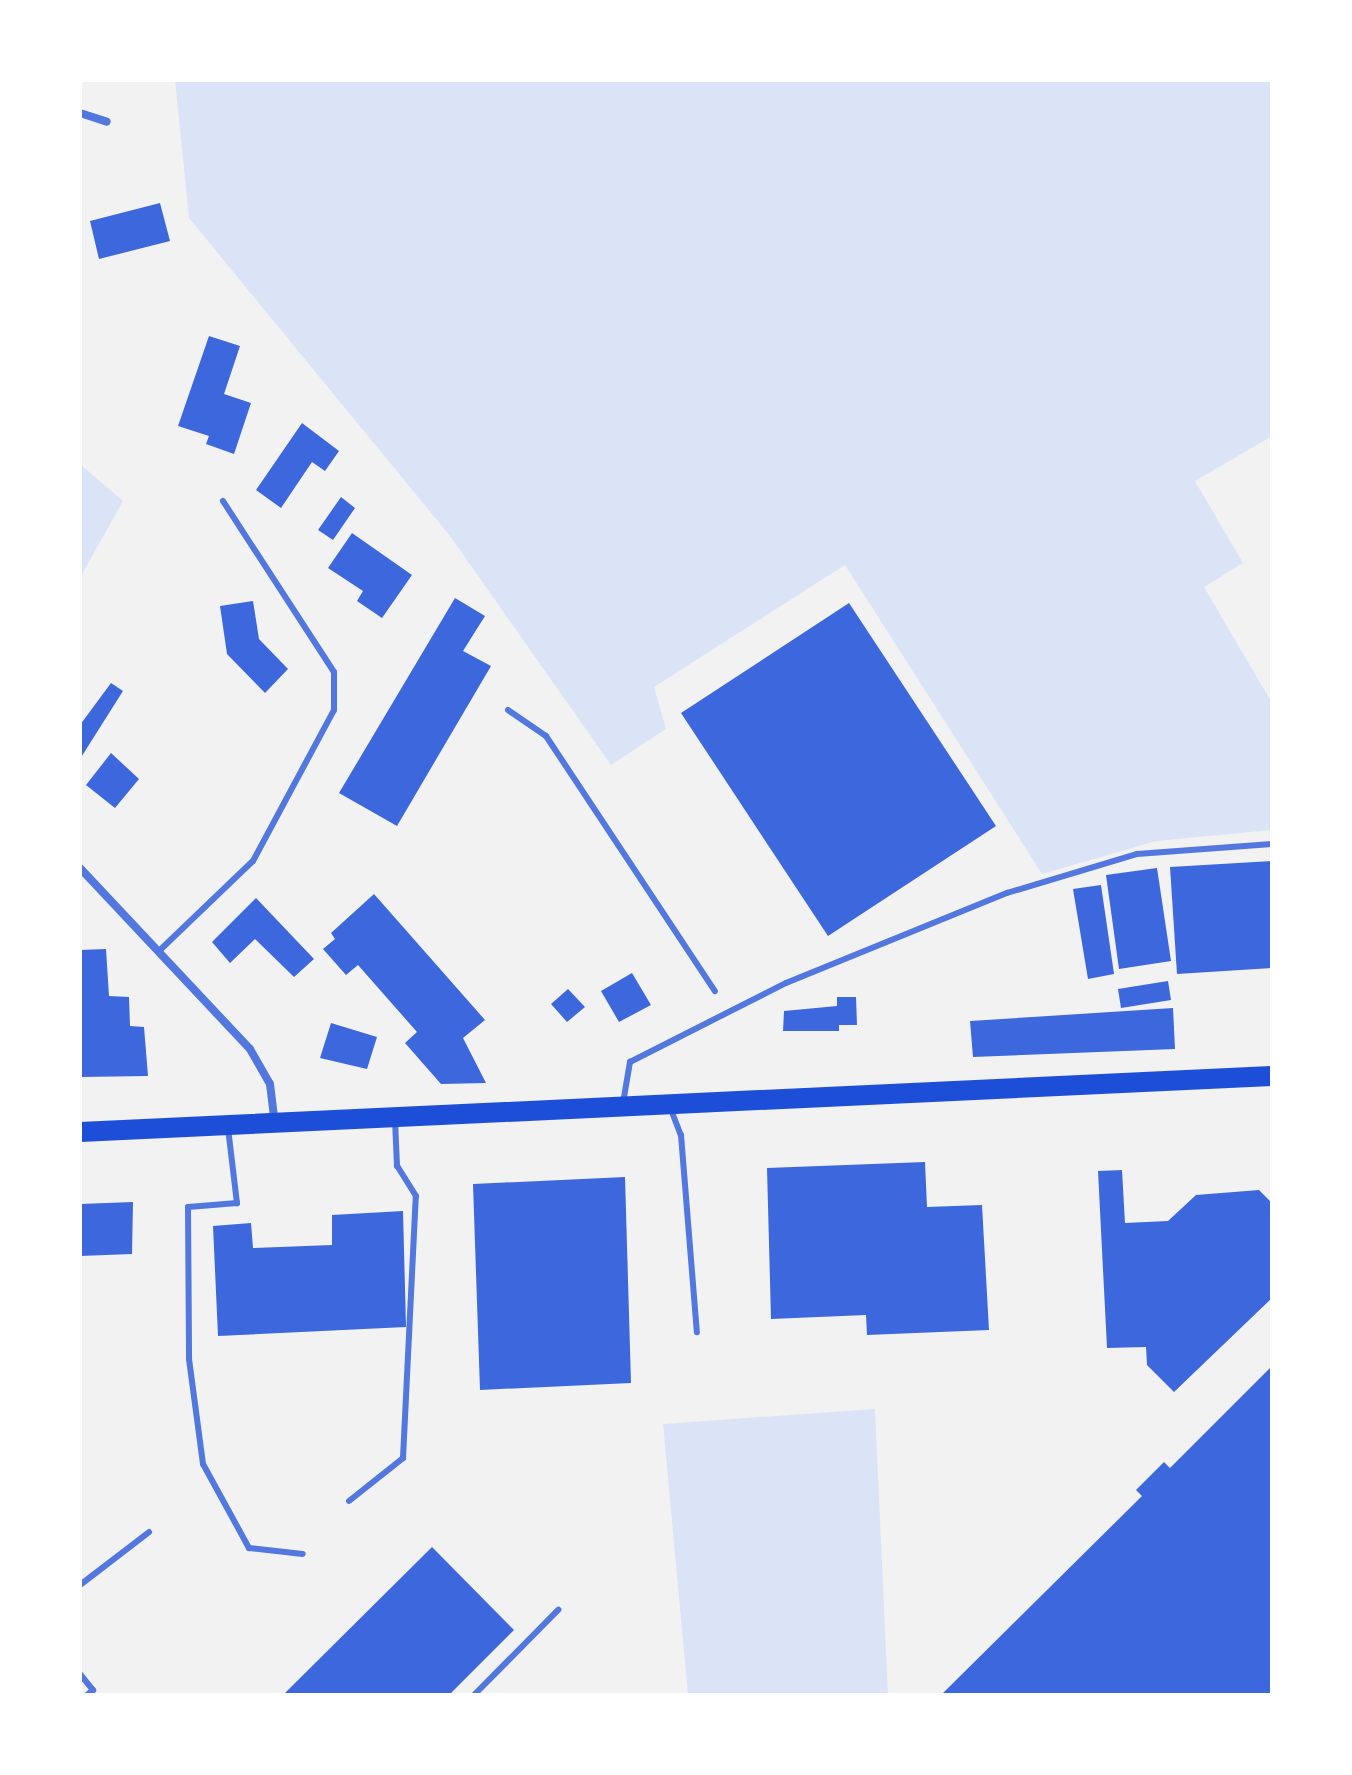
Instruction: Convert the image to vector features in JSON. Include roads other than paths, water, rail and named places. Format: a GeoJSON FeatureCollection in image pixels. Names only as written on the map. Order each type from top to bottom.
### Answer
{"type":"FeatureCollection","features":[{"type":"Feature","properties":{"kind":"main road"},"geometry":{"type":"LineString","coordinates":[[80,1132],[1272,1076]]}},
{"type":"Feature","properties":{"kind":"street"},"geometry":{"type":"LineString","coordinates":[[80,113],[107,122]]}},
{"type":"Feature","properties":{"kind":"street"},"geometry":{"type":"LineString","coordinates":[[80,868],[261,1063],[276,1122]]}},
{"type":"Feature","properties":{"kind":"lane"},"geometry":{"type":"LineString","coordinates":[[159,951],[253,861],[334,710],[334,672],[223,501]]}},
{"type":"Feature","properties":{"kind":"lane"},"geometry":{"type":"LineString","coordinates":[[508,710],[546,736],[715,991]]}},
{"type":"Feature","properties":{"kind":"lane"},"geometry":{"type":"LineString","coordinates":[[623,1106],[630,1062],[786,983],[1007,893],[1137,854],[1272,844]]}},
{"type":"Feature","properties":{"kind":"lane"},"geometry":{"type":"LineString","coordinates":[[669,1104],[681,1135],[697,1332]]}},
{"type":"Feature","properties":{"kind":"lane"},"geometry":{"type":"LineString","coordinates":[[349,1501],[403,1458],[416,1196],[397,1166],[395,1117]]}},
{"type":"Feature","properties":{"kind":"lane"},"geometry":{"type":"LineString","coordinates":[[228,1125],[237,1203],[188,1207],[189,1359],[203,1464],[249,1548],[303,1554]]}},
{"type":"Feature","properties":{"kind":"lane"},"geometry":{"type":"LineString","coordinates":[[80,1585],[149,1532]]}},
{"type":"Feature","properties":{"kind":"lane"},"geometry":{"type":"LineString","coordinates":[[474,1695],[558,1610]]}},
{"type":"Feature","properties":{"kind":"lane"},"geometry":{"type":"LineString","coordinates":[[80,1674],[93,1690],[87,1695]]}}]}
